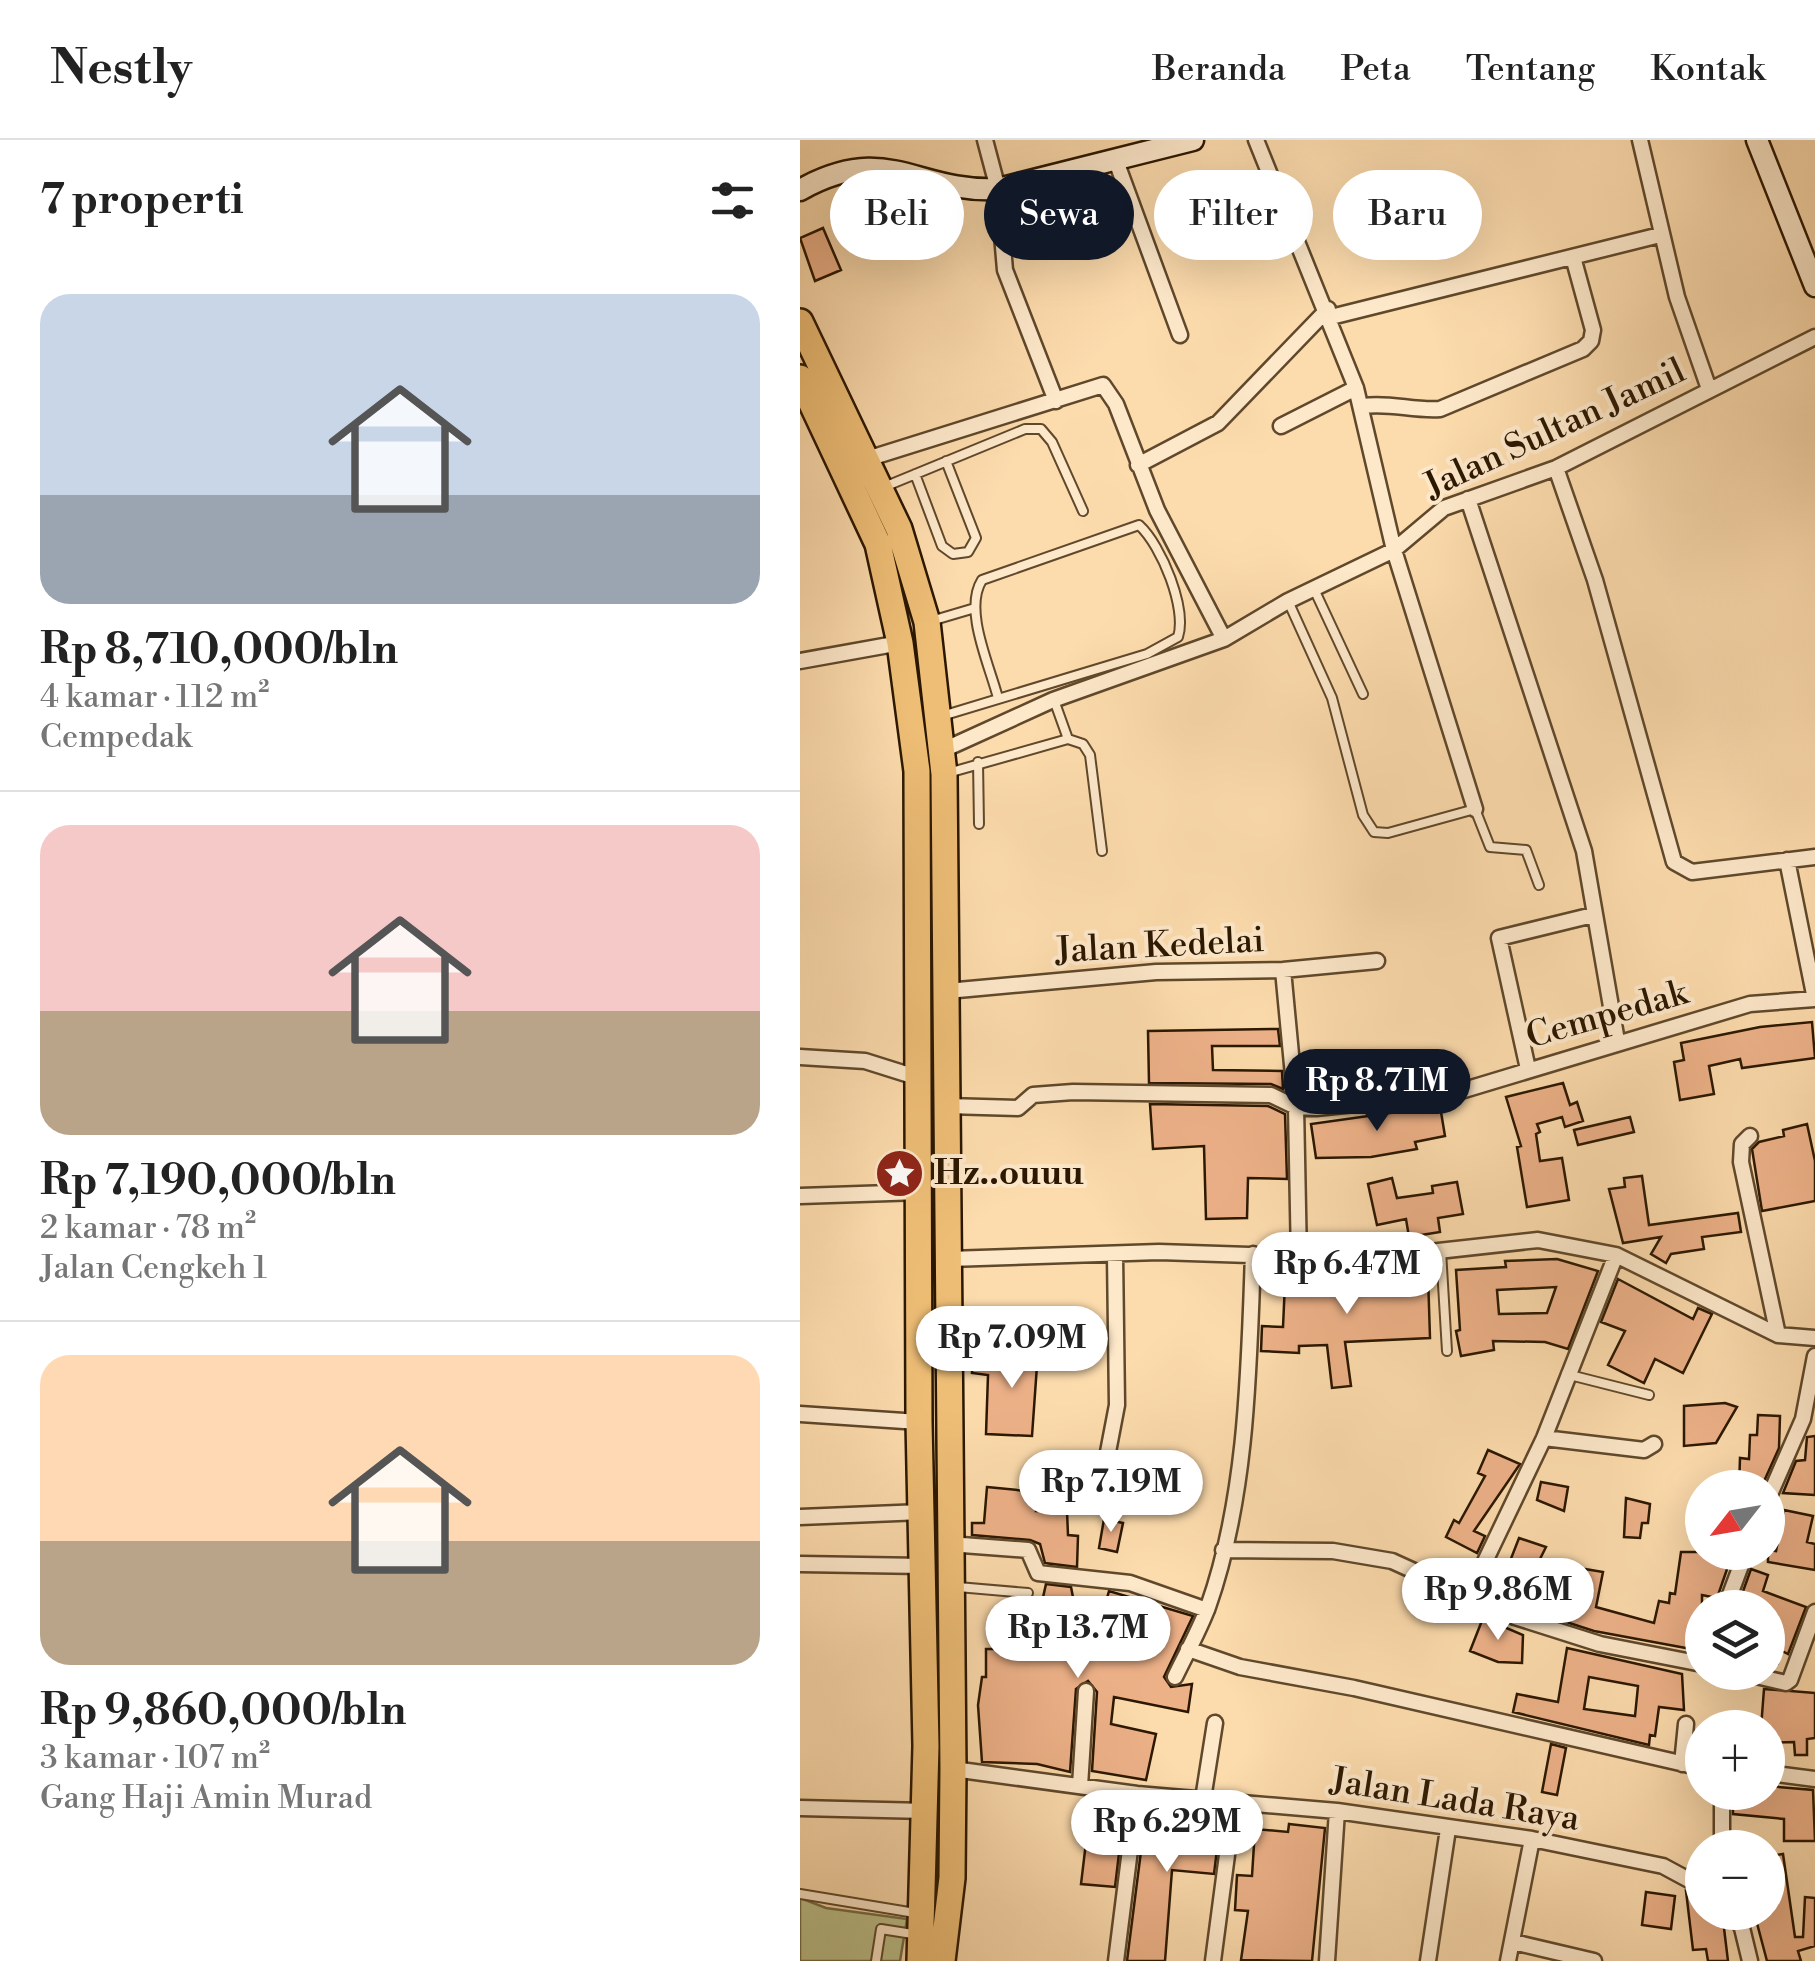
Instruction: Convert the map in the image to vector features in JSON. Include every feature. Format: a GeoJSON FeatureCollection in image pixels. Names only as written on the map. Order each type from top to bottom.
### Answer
{"type":"FeatureCollection","features":[{"type":"Feature","properties":{"kind":"highway"},"geometry":{"type":"LineString","coordinates":[[800,322],[882,488],[927,622],[943,763],[952,1878],[929,1947]]}},
{"type":"Feature","properties":{"kind":"highway"},"geometry":{"type":"LineString","coordinates":[[800,378],[878,544],[900,643],[917,772],[919,1422],[929,1947]]}},
{"type":"Feature","properties":{"kind":"highway"},"geometry":{"type":"LineString","coordinates":[[919,1422],[947,1423]]}},
{"type":"Feature","properties":{"kind":"highway"},"geometry":{"type":"LineString","coordinates":[[920,1456],[948,1457]]}},
{"type":"Feature","properties":{"kind":"street"},"geometry":{"type":"LineString","coordinates":[[986,140],[993,170]]}},
{"type":"Feature","properties":{"kind":"street"},"geometry":{"type":"LineString","coordinates":[[1078,170],[1192,140]]}},
{"type":"Feature","properties":{"kind":"street"},"geometry":{"type":"LineString","coordinates":[[1256,140],[1329,313],[1362,406],[1394,550],[1475,809]]}},
{"type":"Feature","properties":{"kind":"street"},"geometry":{"type":"LineString","coordinates":[[1640,140],[1660,235],[1709,389]]}},
{"type":"Feature","properties":{"kind":"street"},"geometry":{"type":"LineString","coordinates":[[1757,140],[1815,286]]}},
{"type":"Feature","properties":{"kind":"street"},"geometry":{"type":"LineString","coordinates":[[1116,161],[1180,335]]}},
{"type":"Feature","properties":{"kind":"street"},"geometry":{"type":"LineString","coordinates":[[800,190],[835,172],[876,166],[971,190],[984,190]]}},
{"type":"Feature","properties":{"kind":"street"},"geometry":{"type":"LineString","coordinates":[[1138,465],[1218,423],[1329,313],[1660,235]]}},
{"type":"Feature","properties":{"kind":"street","name":"Jalan Sultan Jamil"},"geometry":{"type":"LineString","coordinates":[[1362,406],[1389,402],[1440,408],[1583,348],[1592,341],[1594,330],[1573,257]]}},
{"type":"Feature","properties":{"kind":"street"},"geometry":{"type":"LineString","coordinates":[[1004,260],[1056,401]]}},
{"type":"Feature","properties":{"kind":"street","name":"Jalan Sultan Jamil"},"geometry":{"type":"LineString","coordinates":[[943,763],[1053,700],[1224,638],[1288,601],[1394,550],[1436,512],[1556,468],[1815,337]]}},
{"type":"Feature","properties":{"kind":"street"},"geometry":{"type":"LineString","coordinates":[[868,459],[1056,401],[1097,384],[1108,388],[1138,465],[1224,638]]}},
{"type":"Feature","properties":{"kind":"street"},"geometry":{"type":"LineString","coordinates":[[1281,426],[1356,388]]}},
{"type":"Feature","properties":{"kind":"street"},"geometry":{"type":"LineString","coordinates":[[1556,468],[1595,580],[1674,862],[1692,872],[1815,857]]}},
{"type":"Feature","properties":{"kind":"street"},"geometry":{"type":"LineString","coordinates":[[1468,500],[1584,851],[1617,1041]]}},
{"type":"Feature","properties":{"kind":"street"},"geometry":{"type":"LineString","coordinates":[[800,661],[900,643]]}},
{"type":"Feature","properties":{"kind":"street"},"geometry":{"type":"LineString","coordinates":[[1787,860],[1815,999]]}},
{"type":"Feature","properties":{"kind":"street"},"geometry":{"type":"LineString","coordinates":[[1528,1069],[1499,938],[1593,915]]}},
{"type":"Feature","properties":{"kind":"street","name":"Jalan Kedelai"},"geometry":{"type":"LineString","coordinates":[[947,991],[1156,972],[1283,970],[1377,961]]}},
{"type":"Feature","properties":{"kind":"street"},"geometry":{"type":"LineString","coordinates":[[1283,970],[1296,1107],[1299,1260]]}},
{"type":"Feature","properties":{"kind":"street","name":"Cempedak"},"geometry":{"type":"LineString","coordinates":[[947,1106],[1018,1108],[1033,1095],[1073,1092],[1271,1095],[1296,1107],[1450,1094],[1750,1004],[1815,999]]}},
{"type":"Feature","properties":{"kind":"street"},"geometry":{"type":"LineString","coordinates":[[800,1058],[865,1061],[920,1078]]}},
{"type":"Feature","properties":{"kind":"street"},"geometry":{"type":"LineString","coordinates":[[1750,1136],[1742,1144],[1741,1162],[1778,1335]]}},
{"type":"Feature","properties":{"kind":"street"},"geometry":{"type":"LineString","coordinates":[[800,1196],[920,1192]]}},
{"type":"Feature","properties":{"kind":"street"},"geometry":{"type":"LineString","coordinates":[[949,1260],[1254,1254],[1299,1260],[1366,1260],[1538,1240],[1616,1256],[1778,1335],[1815,1338]]}},
{"type":"Feature","properties":{"kind":"street"},"geometry":{"type":"LineString","coordinates":[[1175,1677],[1207,1610],[1223,1550],[1246,1394],[1254,1254]]}},
{"type":"Feature","properties":{"kind":"street"},"geometry":{"type":"LineString","coordinates":[[1108,1452],[1117,1406],[1114,1255]]}},
{"type":"Feature","properties":{"kind":"street"},"geometry":{"type":"LineString","coordinates":[[1469,1595],[1544,1438],[1566,1374],[1616,1256]]}},
{"type":"Feature","properties":{"kind":"street"},"geometry":{"type":"LineString","coordinates":[[1780,1470],[1802,1419],[1815,1356]]}},
{"type":"Feature","properties":{"kind":"street"},"geometry":{"type":"LineString","coordinates":[[800,1414],[919,1422]]}},
{"type":"Feature","properties":{"kind":"street"},"geometry":{"type":"LineString","coordinates":[[1544,1438],[1644,1450],[1654,1444]]}},
{"type":"Feature","properties":{"kind":"street"},"geometry":{"type":"LineString","coordinates":[[800,1517],[922,1512]]}},
{"type":"Feature","properties":{"kind":"street"},"geometry":{"type":"LineString","coordinates":[[949,1544],[1028,1550],[1038,1573],[1130,1583],[1207,1610]]}},
{"type":"Feature","properties":{"kind":"street"},"geometry":{"type":"LineString","coordinates":[[1223,1550],[1334,1551],[1392,1561],[1516,1617],[1600,1644],[1685,1661]]}},
{"type":"Feature","properties":{"kind":"street"},"geometry":{"type":"LineString","coordinates":[[800,1564],[923,1566]]}},
{"type":"Feature","properties":{"kind":"street"},"geometry":{"type":"LineString","coordinates":[[1785,1683],[1795,1669],[1815,1612]]}},
{"type":"Feature","properties":{"kind":"street"},"geometry":{"type":"LineString","coordinates":[[1188,1649],[1240,1667],[1354,1688],[1685,1765]]}},
{"type":"Feature","properties":{"kind":"street"},"geometry":{"type":"LineString","coordinates":[[1080,1786],[1086,1691]]}},
{"type":"Feature","properties":{"kind":"street"},"geometry":{"type":"LineString","coordinates":[[1204,1800],[1215,1722]]}},
{"type":"Feature","properties":{"kind":"street"},"geometry":{"type":"LineString","coordinates":[[1682,1764],[1685,1734]]}},
{"type":"Feature","properties":{"kind":"street","name":"Jalan Lada Raya"},"geometry":{"type":"LineString","coordinates":[[953,1769],[1137,1794],[1337,1810],[1532,1839],[1663,1866],[1685,1877]]}},
{"type":"Feature","properties":{"kind":"street"},"geometry":{"type":"LineString","coordinates":[[1785,1775],[1815,1779]]}},
{"type":"Feature","properties":{"kind":"street"},"geometry":{"type":"LineString","coordinates":[[1116,1961],[1137,1794]]}},
{"type":"Feature","properties":{"kind":"street"},"geometry":{"type":"LineString","coordinates":[[1213,1961],[1234,1802]]}},
{"type":"Feature","properties":{"kind":"street"},"geometry":{"type":"LineString","coordinates":[[800,1808],[926,1811]]}},
{"type":"Feature","properties":{"kind":"street"},"geometry":{"type":"LineString","coordinates":[[1327,1961],[1337,1810]]}},
{"type":"Feature","properties":{"kind":"street"},"geometry":{"type":"LineString","coordinates":[[1428,1961],[1448,1829]]}},
{"type":"Feature","properties":{"kind":"street"},"geometry":{"type":"LineString","coordinates":[[1508,1961],[1532,1839]]}},
{"type":"Feature","properties":{"kind":"street"},"geometry":{"type":"LineString","coordinates":[[1742,1930],[1750,1961]]}},
{"type":"Feature","properties":{"kind":"street"},"geometry":{"type":"LineString","coordinates":[[1514,1942],[1594,1961]]}},
{"type":"Feature","properties":{"kind":"lane"},"geometry":{"type":"LineString","coordinates":[[882,488],[1025,429],[1040,428],[1052,442],[1082,510]]}},
{"type":"Feature","properties":{"kind":"lane"},"geometry":{"type":"LineString","coordinates":[[915,474],[942,546],[952,554],[968,552],[976,538],[946,460]]}},
{"type":"Feature","properties":{"kind":"lane"},"geometry":{"type":"LineString","coordinates":[[938,718],[1148,654],[1178,637],[1184,618],[1152,536],[1139,525],[982,580],[976,590],[974,608],[998,698]]}},
{"type":"Feature","properties":{"kind":"lane"},"geometry":{"type":"LineString","coordinates":[[1314,589],[1363,694]]}},
{"type":"Feature","properties":{"kind":"lane"},"geometry":{"type":"LineString","coordinates":[[1288,601],[1332,698],[1362,814],[1374,832],[1388,833],[1475,809],[1490,847],[1498,851],[1522,847],[1539,885]]}},
{"type":"Feature","properties":{"kind":"lane"},"geometry":{"type":"LineString","coordinates":[[927,622],[974,608]]}},
{"type":"Feature","properties":{"kind":"lane"},"geometry":{"type":"LineString","coordinates":[[1053,700],[1068,739]]}},
{"type":"Feature","properties":{"kind":"lane"},"geometry":{"type":"LineString","coordinates":[[943,763],[978,762],[1068,739],[1083,744],[1090,755],[1102,851]]}},
{"type":"Feature","properties":{"kind":"lane"},"geometry":{"type":"LineString","coordinates":[[978,762],[979,824]]}},
{"type":"Feature","properties":{"kind":"lane"},"geometry":{"type":"LineString","coordinates":[[1441,1251],[1446,1351]]}},
{"type":"Feature","properties":{"kind":"lane"},"geometry":{"type":"LineString","coordinates":[[1566,1374],[1649,1395]]}},
{"type":"Feature","properties":{"kind":"lane"},"geometry":{"type":"LineString","coordinates":[[950,1587],[1028,1592]]}},
{"type":"Feature","properties":{"kind":"lane"},"geometry":{"type":"LineString","coordinates":[[800,1894],[929,1947]]}},
{"type":"Feature","properties":{"kind":"lane"},"geometry":{"type":"LineString","coordinates":[[876,1961],[881,1929],[929,1947]]}},
{"type":"Feature","properties":{"kind":"green space"},"geometry":{"type":"Polygon","coordinates":[[[800,1898],[826,1908],[907,1919],[900,1961],[800,1961],[800,1898]]]}},
{"type":"Feature","properties":{"kind":"building"},"geometry":{"type":"Polygon","coordinates":[[[823,228],[830,244],[830,260],[837,260],[841,270],[815,281],[800,238],[823,228]]]}},
{"type":"Feature","properties":{"kind":"building"},"geometry":{"type":"Polygon","coordinates":[[[1812,1022],[1815,1058],[1742,1068],[1740,1059],[1709,1066],[1714,1094],[1680,1100],[1674,1062],[1684,1060],[1681,1043],[1760,1027],[1812,1022]]]}},
{"type":"Feature","properties":{"kind":"building"},"geometry":{"type":"Polygon","coordinates":[[[1278,1029],[1280,1046],[1212,1046],[1213,1070],[1282,1071],[1283,1089],[1271,1084],[1149,1083],[1148,1031],[1278,1029]]]}},
{"type":"Feature","properties":{"kind":"building"},"geometry":{"type":"Polygon","coordinates":[[[1563,1083],[1570,1105],[1577,1102],[1583,1121],[1565,1127],[1562,1117],[1537,1124],[1540,1132],[1536,1134],[1540,1161],[1562,1158],[1569,1200],[1527,1207],[1517,1147],[1521,1146],[1506,1097],[1563,1083]]]}},
{"type":"Feature","properties":{"kind":"building"},"geometry":{"type":"Polygon","coordinates":[[[1150,1104],[1268,1106],[1285,1114],[1287,1179],[1248,1178],[1247,1218],[1206,1219],[1204,1146],[1153,1149],[1150,1104]]]}},
{"type":"Feature","properties":{"kind":"building"},"geometry":{"type":"Polygon","coordinates":[[[1440,1106],[1445,1136],[1415,1142],[1417,1149],[1371,1157],[1316,1158],[1311,1124],[1440,1106]]]}},
{"type":"Feature","properties":{"kind":"building"},"geometry":{"type":"Polygon","coordinates":[[[1630,1117],[1634,1132],[1578,1145],[1574,1130],[1630,1117]]]}},
{"type":"Feature","properties":{"kind":"building"},"geometry":{"type":"Polygon","coordinates":[[[1807,1124],[1815,1161],[1815,1201],[1762,1211],[1752,1149],[1759,1142],[1784,1136],[1783,1130],[1807,1124]]]}},
{"type":"Feature","properties":{"kind":"building"},"geometry":{"type":"Polygon","coordinates":[[[1642,1176],[1649,1225],[1738,1213],[1741,1232],[1702,1237],[1704,1249],[1671,1254],[1666,1263],[1651,1254],[1661,1237],[1623,1243],[1609,1189],[1625,1187],[1624,1178],[1642,1176]]]}},
{"type":"Feature","properties":{"kind":"building"},"geometry":{"type":"Polygon","coordinates":[[[1392,1178],[1397,1198],[1433,1193],[1432,1186],[1457,1182],[1463,1214],[1438,1218],[1440,1232],[1409,1237],[1406,1219],[1377,1225],[1368,1184],[1392,1178]]]}},
{"type":"Feature","properties":{"kind":"building"},"geometry":{"type":"Polygon","coordinates":[[[1557,1259],[1598,1271],[1568,1349],[1545,1342],[1493,1341],[1494,1350],[1461,1356],[1456,1331],[1460,1330],[1456,1270],[1506,1267],[1505,1261],[1557,1259]],[[1556,1287],[1497,1290],[1499,1314],[1547,1313],[1556,1287]]]}},
{"type":"Feature","properties":{"kind":"building"},"geometry":{"type":"Polygon","coordinates":[[[1263,1266],[1303,1270],[1302,1295],[1349,1292],[1348,1284],[1408,1282],[1408,1276],[1428,1275],[1430,1338],[1345,1342],[1351,1386],[1332,1388],[1327,1345],[1299,1346],[1299,1353],[1261,1351],[1262,1326],[1283,1327],[1285,1283],[1263,1282],[1263,1266]]]}},
{"type":"Feature","properties":{"kind":"building"},"geometry":{"type":"Polygon","coordinates":[[[1618,1279],[1693,1319],[1698,1308],[1712,1314],[1683,1373],[1655,1359],[1644,1383],[1608,1365],[1625,1331],[1601,1322],[1618,1279]]]}},
{"type":"Feature","properties":{"kind":"building"},"geometry":{"type":"Polygon","coordinates":[[[1022,1335],[1039,1337],[1032,1436],[986,1434],[988,1375],[972,1373],[973,1360],[1019,1365],[1022,1335]]]}},
{"type":"Feature","properties":{"kind":"building"},"geometry":{"type":"Polygon","coordinates":[[[1725,1403],[1737,1407],[1716,1443],[1684,1446],[1684,1406],[1725,1403]]]}},
{"type":"Feature","properties":{"kind":"building"},"geometry":{"type":"Polygon","coordinates":[[[1758,1415],[1780,1416],[1779,1448],[1769,1470],[1740,1470],[1740,1458],[1749,1459],[1750,1435],[1757,1435],[1758,1415]]]}},
{"type":"Feature","properties":{"kind":"building"},"geometry":{"type":"Polygon","coordinates":[[[1815,1436],[1815,1495],[1785,1493],[1796,1461],[1805,1460],[1807,1437],[1815,1436]]]}},
{"type":"Feature","properties":{"kind":"building"},"geometry":{"type":"Polygon","coordinates":[[[1488,1450],[1520,1464],[1474,1531],[1485,1536],[1477,1553],[1446,1537],[1454,1520],[1459,1523],[1485,1476],[1478,1473],[1488,1450]]]}},
{"type":"Feature","properties":{"kind":"building"},"geometry":{"type":"Polygon","coordinates":[[[1541,1482],[1568,1487],[1564,1511],[1537,1500],[1541,1482]]]}},
{"type":"Feature","properties":{"kind":"building"},"geometry":{"type":"Polygon","coordinates":[[[987,1487],[1037,1492],[1036,1511],[1067,1511],[1068,1535],[1078,1536],[1077,1567],[1045,1563],[1040,1544],[1030,1540],[972,1535],[972,1523],[984,1523],[987,1487]]]}},
{"type":"Feature","properties":{"kind":"building"},"geometry":{"type":"Polygon","coordinates":[[[1626,1498],[1650,1504],[1648,1523],[1642,1523],[1640,1538],[1624,1537],[1626,1498]]]}},
{"type":"Feature","properties":{"kind":"building"},"geometry":{"type":"Polygon","coordinates":[[[1785,1510],[1813,1516],[1807,1542],[1815,1544],[1815,1570],[1785,1565],[1785,1510]]]}},
{"type":"Feature","properties":{"kind":"building"},"geometry":{"type":"Polygon","coordinates":[[[1104,1519],[1123,1523],[1117,1552],[1099,1548],[1104,1519]]]}},
{"type":"Feature","properties":{"kind":"building"},"geometry":{"type":"Polygon","coordinates":[[[1519,1538],[1546,1547],[1526,1587],[1574,1600],[1579,1568],[1603,1572],[1596,1607],[1654,1623],[1659,1601],[1669,1603],[1670,1593],[1675,1594],[1681,1552],[1685,1552],[1685,1570],[1727,1570],[1720,1590],[1685,1590],[1685,1648],[1594,1631],[1529,1610],[1530,1605],[1498,1592],[1519,1538]]]}},
{"type":"Feature","properties":{"kind":"building"},"geometry":{"type":"Polygon","coordinates":[[[1751,1570],[1768,1575],[1763,1590],[1743,1590],[1751,1570]]]}},
{"type":"Feature","properties":{"kind":"building"},"geometry":{"type":"Polygon","coordinates":[[[1046,1584],[1071,1587],[1076,1613],[1086,1614],[1088,1603],[1105,1605],[1109,1591],[1193,1616],[1164,1677],[1171,1687],[1192,1684],[1188,1712],[1114,1697],[1111,1724],[1156,1734],[1146,1780],[1092,1771],[1097,1692],[1088,1681],[1076,1689],[1070,1772],[1037,1764],[982,1762],[978,1705],[982,1677],[986,1677],[986,1649],[993,1649],[992,1618],[1038,1620],[1046,1584]]]}},
{"type":"Feature","properties":{"kind":"building"},"geometry":{"type":"Polygon","coordinates":[[[1785,1599],[1806,1607],[1788,1654],[1785,1652],[1785,1599]]]}},
{"type":"Feature","properties":{"kind":"building"},"geometry":{"type":"Polygon","coordinates":[[[1483,1618],[1523,1635],[1522,1663],[1498,1662],[1470,1651],[1483,1618]]]}},
{"type":"Feature","properties":{"kind":"building"},"geometry":{"type":"Polygon","coordinates":[[[1567,1648],[1682,1674],[1684,1710],[1659,1707],[1655,1736],[1650,1735],[1649,1745],[1513,1712],[1517,1694],[1558,1702],[1567,1648]],[[1589,1677],[1584,1709],[1635,1716],[1638,1686],[1589,1677]]]}},
{"type":"Feature","properties":{"kind":"building"},"geometry":{"type":"Polygon","coordinates":[[[1764,1690],[1815,1693],[1815,1738],[1807,1739],[1807,1755],[1795,1755],[1794,1742],[1785,1742],[1785,1710],[1762,1710],[1764,1690]]]}},
{"type":"Feature","properties":{"kind":"building"},"geometry":{"type":"Polygon","coordinates":[[[1551,1744],[1566,1748],[1557,1795],[1542,1792],[1551,1744]]]}},
{"type":"Feature","properties":{"kind":"building"},"geometry":{"type":"Polygon","coordinates":[[[1785,1788],[1813,1790],[1815,1841],[1785,1841],[1784,1819],[1733,1814],[1733,1810],[1785,1810],[1785,1788]]]}},
{"type":"Feature","properties":{"kind":"building"},"geometry":{"type":"Polygon","coordinates":[[[1146,1812],[1221,1817],[1214,1874],[1172,1870],[1165,1961],[1127,1961],[1146,1812]]]}},
{"type":"Feature","properties":{"kind":"building"},"geometry":{"type":"Polygon","coordinates":[[[1089,1817],[1123,1820],[1115,1887],[1081,1884],[1089,1817]]]}},
{"type":"Feature","properties":{"kind":"building"},"geometry":{"type":"Polygon","coordinates":[[[1289,1824],[1325,1828],[1312,1961],[1241,1960],[1248,1911],[1235,1910],[1237,1875],[1252,1876],[1255,1829],[1288,1832],[1289,1824]]]}},
{"type":"Feature","properties":{"kind":"building"},"geometry":{"type":"Polygon","coordinates":[[[1785,1868],[1795,1937],[1803,1937],[1805,1897],[1815,1898],[1815,1946],[1798,1951],[1801,1961],[1767,1961],[1759,1930],[1785,1930],[1785,1868]]]}},
{"type":"Feature","properties":{"kind":"building"},"geometry":{"type":"Polygon","coordinates":[[[1646,1892],[1675,1896],[1671,1929],[1642,1925],[1646,1892]]]}},
{"type":"Feature","properties":{"kind":"building"},"geometry":{"type":"Polygon","coordinates":[[[1691,1930],[1724,1930],[1728,1961],[1708,1961],[1706,1949],[1693,1950],[1691,1930]]]}},
{"type":"Feature","properties":{"kind":"place","name":"Hz..ouuu"},"geometry":{"type":"Point","coordinates":[899,1173]}}]}
